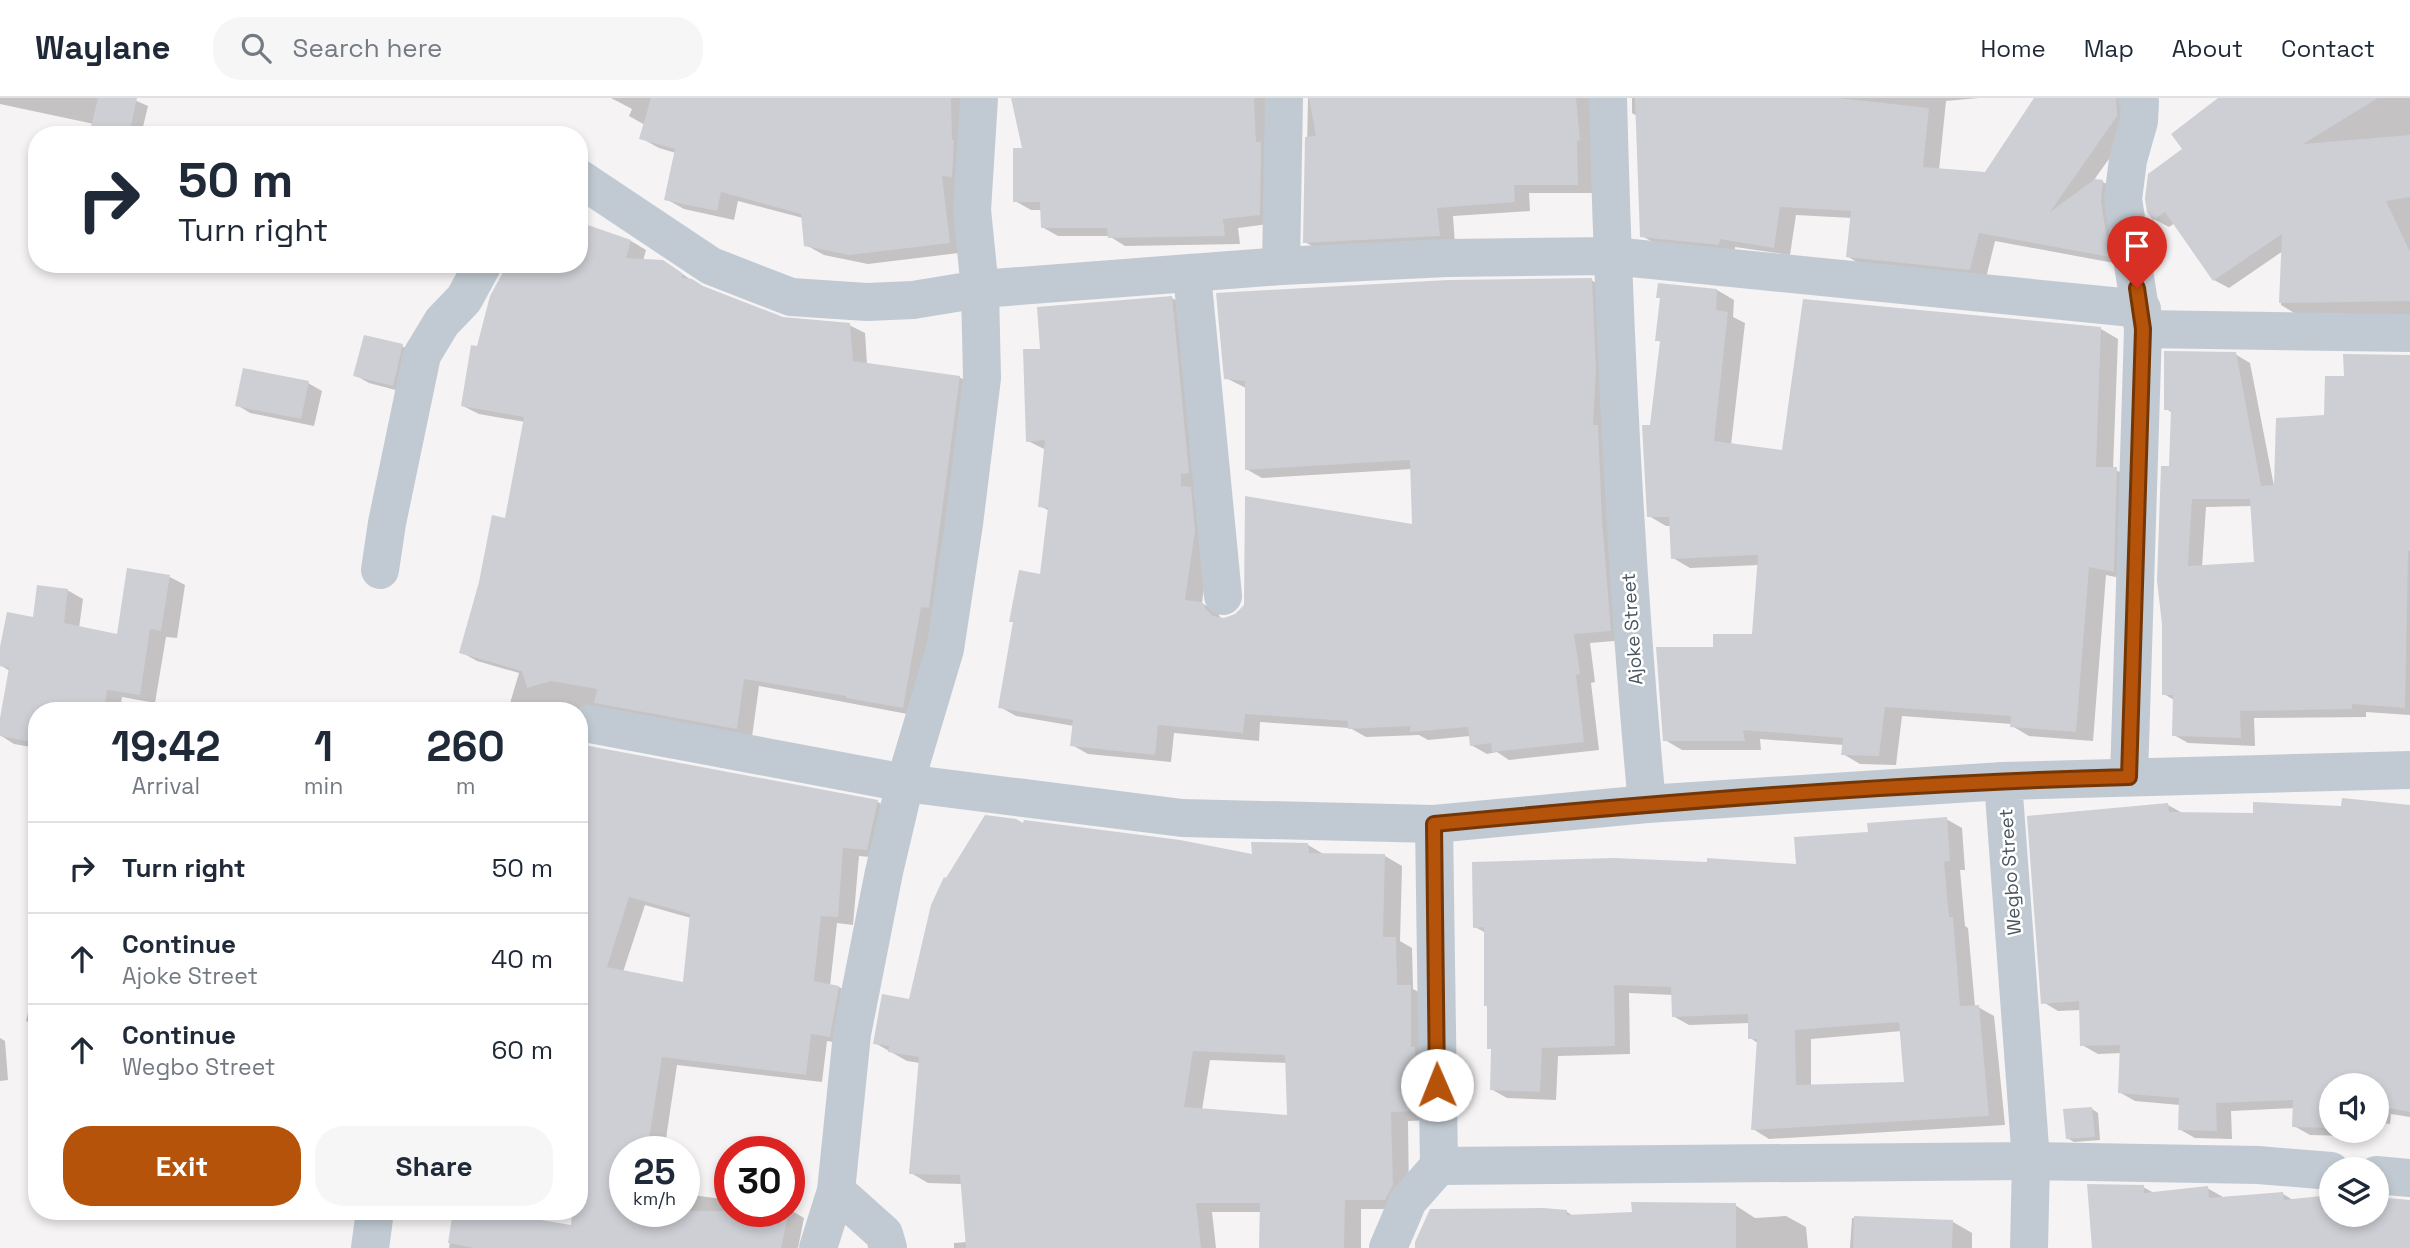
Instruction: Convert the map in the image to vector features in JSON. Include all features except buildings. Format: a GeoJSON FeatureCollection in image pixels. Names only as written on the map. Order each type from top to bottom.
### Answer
{"type":"FeatureCollection","features":[{"type":"Feature","properties":{"kind":"street"},"geometry":{"type":"LineString","coordinates":[[818,1248],[836,1191],[852,1034],[884,872],[905,783],[945,649],[982,378],[980,289],[972,210],[979,98]]}},
{"type":"Feature","properties":{"kind":"street"},"geometry":{"type":"LineString","coordinates":[[1281,266],[1284,98]]}},
{"type":"Feature","properties":{"kind":"street","name":"Ajoke Street"},"geometry":{"type":"LineString","coordinates":[[1608,98],[1622,499],[1647,804]]}},
{"type":"Feature","properties":{"kind":"street"},"geometry":{"type":"LineString","coordinates":[[2129,777],[2142,319],[2123,199],[2128,160],[2142,99]]}},
{"type":"Feature","properties":{"kind":"street"},"geometry":{"type":"LineString","coordinates":[[588,184],[711,266],[791,297],[867,302],[913,300],[980,289],[1281,266],[1447,258],[1612,256],[2142,319],[2410,333]]}},
{"type":"Feature","properties":{"kind":"street"},"geometry":{"type":"LineString","coordinates":[[380,570],[387,523],[422,355],[442,322],[464,299],[478,273]]}},
{"type":"Feature","properties":{"kind":"street"},"geometry":{"type":"LineString","coordinates":[[1192,274],[1223,596]]}},
{"type":"Feature","properties":{"kind":"street"},"geometry":{"type":"LineString","coordinates":[[590,724],[905,783],[1182,818],[1434,824],[1647,804],[2003,781]]}},
{"type":"Feature","properties":{"kind":"street","name":"Wegbo Street"},"geometry":{"type":"LineString","coordinates":[[2029,1248],[2031,1161],[2003,781],[2410,770]]}},
{"type":"Feature","properties":{"kind":"street"},"geometry":{"type":"LineString","coordinates":[[1388,1248],[1408,1201],[1439,1166],[1434,824]]}},
{"type":"Feature","properties":{"kind":"street"},"geometry":{"type":"LineString","coordinates":[[1439,1166],[2031,1161],[2258,1165],[2319,1170]]}},
{"type":"Feature","properties":{"kind":"street"},"geometry":{"type":"LineString","coordinates":[[2389,1176],[2410,1178]]}},
{"type":"Feature","properties":{"kind":"street"},"geometry":{"type":"LineString","coordinates":[[836,1191],[884,1234],[888,1248]]}},
{"type":"Feature","properties":{"kind":"street"},"geometry":{"type":"LineString","coordinates":[[370,1248],[374,1220]]}},
{"type":"Feature","properties":{"kind":"route"},"geometry":{"type":"LineString","coordinates":[[1437,1085],[1434,824],[1647,804],[2003,781],[2129,777],[2143,329],[2137,288]]}}]}
